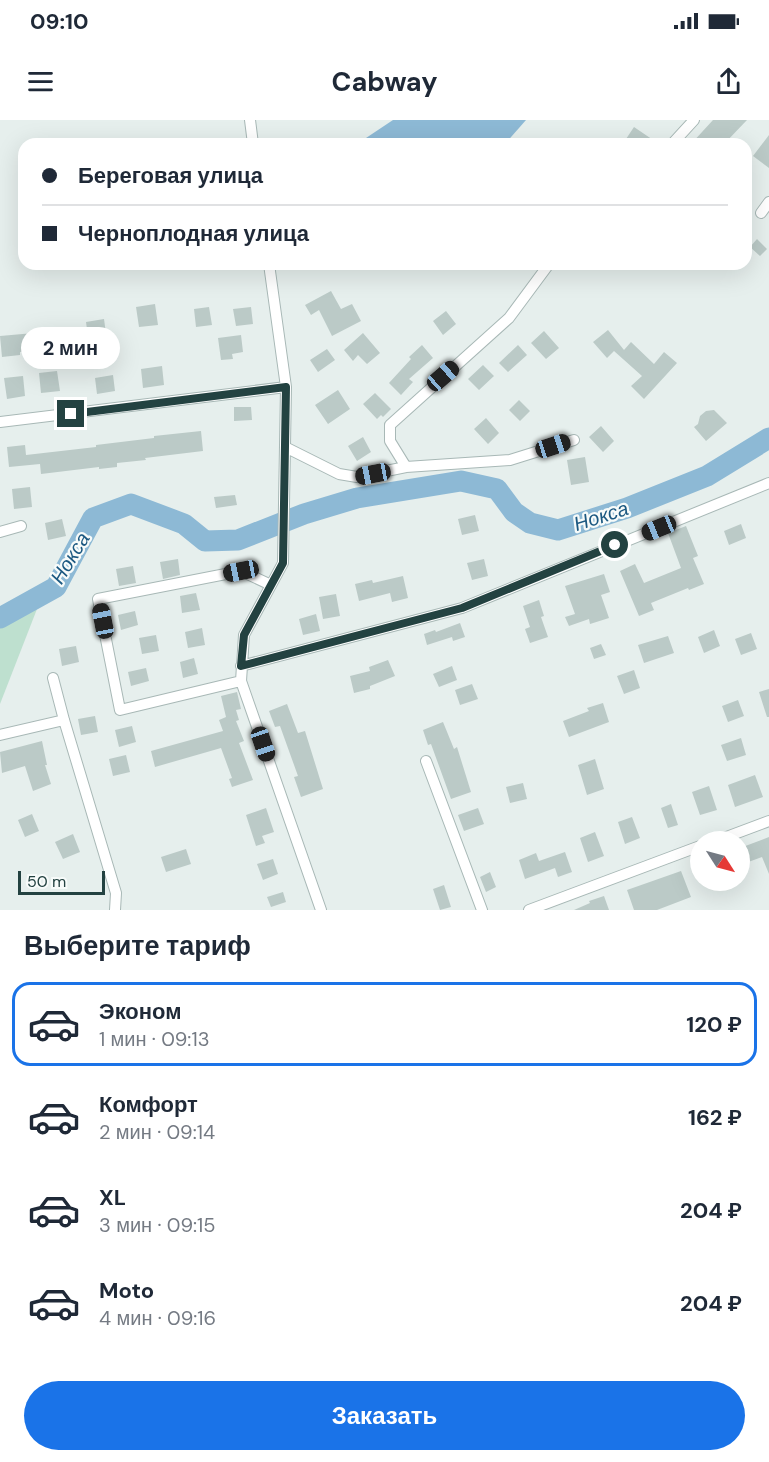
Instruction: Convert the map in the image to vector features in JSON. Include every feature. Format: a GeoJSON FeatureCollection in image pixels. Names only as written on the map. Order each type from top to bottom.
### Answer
{"type":"FeatureCollection","features":[{"type":"Feature","properties":{"kind":"street"},"geometry":{"type":"LineString","coordinates":[[250,120],[252,138]]}},
{"type":"Feature","properties":{"kind":"street"},"geometry":{"type":"LineString","coordinates":[[678,138],[694,120]]}},
{"type":"Feature","properties":{"kind":"street"},"geometry":{"type":"LineString","coordinates":[[761,213],[769,202]]}},
{"type":"Feature","properties":{"kind":"street"},"geometry":{"type":"LineString","coordinates":[[270,270],[286,387],[283,563],[244,635],[241,681],[321,910]]}},
{"type":"Feature","properties":{"kind":"street"},"geometry":{"type":"LineString","coordinates":[[406,467],[390,441],[390,425],[509,318],[545,270]]}},
{"type":"Feature","properties":{"kind":"street"},"geometry":{"type":"LineString","coordinates":[[0,422],[286,387]]}},
{"type":"Feature","properties":{"kind":"street"},"geometry":{"type":"LineString","coordinates":[[285,447],[339,474],[357,477],[406,467],[510,460],[574,440]]}},
{"type":"Feature","properties":{"kind":"street"},"geometry":{"type":"LineString","coordinates":[[241,666],[462,608],[769,483]]}},
{"type":"Feature","properties":{"kind":"street"},"geometry":{"type":"LineString","coordinates":[[0,532],[21,526]]}},
{"type":"Feature","properties":{"kind":"street"},"geometry":{"type":"LineString","coordinates":[[241,681],[120,710],[98,599],[241,571],[271,585]]}},
{"type":"Feature","properties":{"kind":"street"},"geometry":{"type":"LineString","coordinates":[[53,678],[116,893],[115,910]]}},
{"type":"Feature","properties":{"kind":"street"},"geometry":{"type":"LineString","coordinates":[[0,735],[64,720]]}},
{"type":"Feature","properties":{"kind":"street"},"geometry":{"type":"LineString","coordinates":[[426,761],[482,910]]}},
{"type":"Feature","properties":{"kind":"street"},"geometry":{"type":"LineString","coordinates":[[742,831],[769,821]]}},
{"type":"Feature","properties":{"kind":"street"},"geometry":{"type":"LineString","coordinates":[[529,910],[690,850]]}},
{"type":"Feature","properties":{"kind":"green space"},"geometry":{"type":"Polygon","coordinates":[[[37,609],[0,704],[0,626],[37,609]]]}},
{"type":"Feature","properties":{"kind":"water"},"geometry":{"type":"Polygon","coordinates":[[[393,120],[526,120],[510,138],[366,138],[393,120]]]}},
{"type":"Feature","properties":{"kind":"building"},"geometry":{"type":"Polygon","coordinates":[[[713,120],[747,120],[730,138],[696,138],[713,120]]]}},
{"type":"Feature","properties":{"kind":"building"},"geometry":{"type":"Polygon","coordinates":[[[634,127],[650,138],[627,138],[634,127]]]}},
{"type":"Feature","properties":{"kind":"building"},"geometry":{"type":"Polygon","coordinates":[[[769,135],[769,168],[753,156],[769,135]]]}},
{"type":"Feature","properties":{"kind":"building"},"geometry":{"type":"Polygon","coordinates":[[[757,239],[767,249],[760,256],[752,249],[752,245],[757,239]]]}},
{"type":"Feature","properties":{"kind":"building"},"geometry":{"type":"Polygon","coordinates":[[[331,291],[341,309],[352,304],[361,321],[332,336],[319,310],[311,315],[305,305],[331,291]]]}},
{"type":"Feature","properties":{"kind":"building"},"geometry":{"type":"Polygon","coordinates":[[[155,304],[158,325],[139,327],[136,307],[155,304]]]}},
{"type":"Feature","properties":{"kind":"building"},"geometry":{"type":"Polygon","coordinates":[[[209,307],[212,325],[196,327],[194,309],[209,307]]]}},
{"type":"Feature","properties":{"kind":"building"},"geometry":{"type":"Polygon","coordinates":[[[251,307],[253,324],[236,326],[233,309],[251,307]]]}},
{"type":"Feature","properties":{"kind":"building"},"geometry":{"type":"Polygon","coordinates":[[[446,311],[456,324],[443,335],[433,321],[446,311]]]}},
{"type":"Feature","properties":{"kind":"building"},"geometry":{"type":"Polygon","coordinates":[[[104,319],[107,341],[89,344],[86,322],[104,319]]]}},
{"type":"Feature","properties":{"kind":"building"},"geometry":{"type":"Polygon","coordinates":[[[52,327],[54,348],[20,352],[20,355],[2,357],[0,336],[34,333],[33,330],[52,327]]]}},
{"type":"Feature","properties":{"kind":"building"},"geometry":{"type":"Polygon","coordinates":[[[608,330],[624,350],[631,342],[654,364],[664,352],[677,363],[644,399],[631,386],[642,376],[614,351],[607,358],[593,342],[608,330]]]}},
{"type":"Feature","properties":{"kind":"building"},"geometry":{"type":"Polygon","coordinates":[[[544,331],[559,348],[546,359],[531,343],[544,331]]]}},
{"type":"Feature","properties":{"kind":"building"},"geometry":{"type":"Polygon","coordinates":[[[363,333],[380,353],[367,364],[358,355],[353,361],[344,350],[363,333]]]}},
{"type":"Feature","properties":{"kind":"building"},"geometry":{"type":"Polygon","coordinates":[[[241,335],[243,352],[232,354],[233,359],[221,360],[218,338],[241,335]]]}},
{"type":"Feature","properties":{"kind":"building"},"geometry":{"type":"Polygon","coordinates":[[[422,345],[433,358],[409,379],[413,382],[401,395],[389,383],[411,359],[409,357],[422,345]]]}},
{"type":"Feature","properties":{"kind":"building"},"geometry":{"type":"Polygon","coordinates":[[[518,345],[527,355],[508,372],[499,363],[518,345]]]}},
{"type":"Feature","properties":{"kind":"building"},"geometry":{"type":"Polygon","coordinates":[[[327,349],[335,360],[318,372],[310,360],[327,349]]]}},
{"type":"Feature","properties":{"kind":"building"},"geometry":{"type":"Polygon","coordinates":[[[483,365],[494,376],[479,390],[468,379],[483,365]]]}},
{"type":"Feature","properties":{"kind":"building"},"geometry":{"type":"Polygon","coordinates":[[[162,366],[164,385],[143,388],[141,369],[162,366]]]}},
{"type":"Feature","properties":{"kind":"building"},"geometry":{"type":"Polygon","coordinates":[[[57,371],[60,391],[41,393],[39,373],[57,371]]]}},
{"type":"Feature","properties":{"kind":"building"},"geometry":{"type":"Polygon","coordinates":[[[113,375],[115,391],[97,394],[95,378],[113,375]]]}},
{"type":"Feature","properties":{"kind":"building"},"geometry":{"type":"Polygon","coordinates":[[[23,376],[25,396],[7,399],[4,378],[23,376]]]}},
{"type":"Feature","properties":{"kind":"building"},"geometry":{"type":"Polygon","coordinates":[[[338,390],[350,409],[328,424],[315,405],[338,390]]]}},
{"type":"Feature","properties":{"kind":"building"},"geometry":{"type":"Polygon","coordinates":[[[375,393],[391,409],[383,417],[381,415],[377,419],[363,404],[375,393]]]}},
{"type":"Feature","properties":{"kind":"building"},"geometry":{"type":"Polygon","coordinates":[[[519,400],[530,411],[520,421],[509,410],[519,400]]]}},
{"type":"Feature","properties":{"kind":"building"},"geometry":{"type":"Polygon","coordinates":[[[234,407],[251,407],[252,420],[234,421],[234,407]]]}},
{"type":"Feature","properties":{"kind":"building"},"geometry":{"type":"Polygon","coordinates":[[[714,410],[727,423],[706,441],[694,427],[698,424],[700,416],[706,411],[714,410]]]}},
{"type":"Feature","properties":{"kind":"building"},"geometry":{"type":"Polygon","coordinates":[[[486,418],[499,433],[488,444],[474,429],[486,418]]]}},
{"type":"Feature","properties":{"kind":"building"},"geometry":{"type":"Polygon","coordinates":[[[601,426],[614,441],[603,452],[589,437],[601,426]]]}},
{"type":"Feature","properties":{"kind":"building"},"geometry":{"type":"Polygon","coordinates":[[[201,431],[203,451],[117,463],[117,467],[41,474],[40,464],[9,467],[7,447],[25,445],[26,455],[201,431]]]}},
{"type":"Feature","properties":{"kind":"building"},"geometry":{"type":"Polygon","coordinates":[[[363,437],[371,452],[357,461],[348,446],[363,437]]]}},
{"type":"Feature","properties":{"kind":"building"},"geometry":{"type":"Polygon","coordinates":[[[585,457],[589,482],[571,485],[567,460],[585,457]]]}},
{"type":"Feature","properties":{"kind":"building"},"geometry":{"type":"Polygon","coordinates":[[[30,487],[32,507],[14,509],[12,489],[30,487]]]}},
{"type":"Feature","properties":{"kind":"building"},"geometry":{"type":"Polygon","coordinates":[[[235,495],[237,505],[216,508],[214,497],[235,495]]]}},
{"type":"Feature","properties":{"kind":"building"},"geometry":{"type":"Polygon","coordinates":[[[475,515],[479,531],[462,535],[458,519],[475,515]]]}},
{"type":"Feature","properties":{"kind":"building"},"geometry":{"type":"Polygon","coordinates":[[[62,519],[66,536],[48,540],[45,523],[62,519]]]}},
{"type":"Feature","properties":{"kind":"building"},"geometry":{"type":"Polygon","coordinates":[[[741,524],[746,538],[729,545],[724,531],[741,524]]]}},
{"type":"Feature","properties":{"kind":"building"},"geometry":{"type":"Polygon","coordinates":[[[686,526],[698,556],[693,558],[704,584],[651,603],[654,610],[639,616],[620,571],[635,564],[644,583],[681,568],[668,533],[686,526]]]}},
{"type":"Feature","properties":{"kind":"building"},"geometry":{"type":"Polygon","coordinates":[[[178,559],[180,575],[163,579],[160,562],[178,559]]]}},
{"type":"Feature","properties":{"kind":"building"},"geometry":{"type":"Polygon","coordinates":[[[484,559],[488,576],[472,580],[467,563],[484,559]]]}},
{"type":"Feature","properties":{"kind":"building"},"geometry":{"type":"Polygon","coordinates":[[[133,566],[136,583],[119,586],[116,569],[133,566]]]}},
{"type":"Feature","properties":{"kind":"building"},"geometry":{"type":"Polygon","coordinates":[[[604,574],[610,592],[601,595],[609,618],[590,624],[589,619],[569,626],[565,617],[575,614],[565,586],[604,574]]]}},
{"type":"Feature","properties":{"kind":"building"},"geometry":{"type":"Polygon","coordinates":[[[403,576],[408,598],[392,602],[390,593],[359,601],[355,584],[372,580],[373,583],[403,576]]]}},
{"type":"Feature","properties":{"kind":"building"},"geometry":{"type":"Polygon","coordinates":[[[196,593],[200,610],[182,613],[180,596],[196,593]]]}},
{"type":"Feature","properties":{"kind":"building"},"geometry":{"type":"Polygon","coordinates":[[[336,594],[340,616],[323,619],[319,597],[336,594]]]}},
{"type":"Feature","properties":{"kind":"building"},"geometry":{"type":"Polygon","coordinates":[[[539,600],[544,616],[541,617],[548,637],[530,643],[525,629],[530,627],[523,606],[539,600]]]}},
{"type":"Feature","properties":{"kind":"building"},"geometry":{"type":"Polygon","coordinates":[[[135,611],[138,625],[121,630],[118,615],[135,611]]]}},
{"type":"Feature","properties":{"kind":"building"},"geometry":{"type":"Polygon","coordinates":[[[316,614],[320,631],[303,635],[299,619],[316,614]]]}},
{"type":"Feature","properties":{"kind":"building"},"geometry":{"type":"Polygon","coordinates":[[[460,623],[465,637],[453,641],[452,637],[427,645],[424,634],[460,623]]]}},
{"type":"Feature","properties":{"kind":"building"},"geometry":{"type":"Polygon","coordinates":[[[202,628],[205,645],[188,648],[185,632],[202,628]]]}},
{"type":"Feature","properties":{"kind":"building"},"geometry":{"type":"Polygon","coordinates":[[[714,630],[720,646],[704,653],[698,637],[714,630]]]}},
{"type":"Feature","properties":{"kind":"building"},"geometry":{"type":"Polygon","coordinates":[[[751,633],[757,649],[741,655],[735,639],[751,633]]]}},
{"type":"Feature","properties":{"kind":"building"},"geometry":{"type":"Polygon","coordinates":[[[156,635],[159,651],[142,654],[139,638],[156,635]]]}},
{"type":"Feature","properties":{"kind":"building"},"geometry":{"type":"Polygon","coordinates":[[[668,636],[674,653],[644,663],[638,645],[668,636]]]}},
{"type":"Feature","properties":{"kind":"building"},"geometry":{"type":"Polygon","coordinates":[[[601,644],[606,655],[594,659],[590,648],[601,644]]]}},
{"type":"Feature","properties":{"kind":"building"},"geometry":{"type":"Polygon","coordinates":[[[76,646],[79,662],[62,666],[59,649],[76,646]]]}},
{"type":"Feature","properties":{"kind":"building"},"geometry":{"type":"Polygon","coordinates":[[[194,658],[198,674],[183,678],[180,662],[194,658]]]}},
{"type":"Feature","properties":{"kind":"building"},"geometry":{"type":"Polygon","coordinates":[[[388,660],[395,676],[370,686],[370,689],[354,693],[350,676],[370,671],[369,667],[388,660]]]}},
{"type":"Feature","properties":{"kind":"building"},"geometry":{"type":"Polygon","coordinates":[[[452,666],[457,680],[439,687],[433,674],[452,666]]]}},
{"type":"Feature","properties":{"kind":"building"},"geometry":{"type":"Polygon","coordinates":[[[146,668],[149,681],[131,686],[128,672],[146,668]]]}},
{"type":"Feature","properties":{"kind":"building"},"geometry":{"type":"Polygon","coordinates":[[[634,670],[640,688],[624,694],[617,676],[634,670]]]}},
{"type":"Feature","properties":{"kind":"building"},"geometry":{"type":"Polygon","coordinates":[[[472,684],[478,699],[460,705],[455,690],[472,684]]]}},
{"type":"Feature","properties":{"kind":"building"},"geometry":{"type":"Polygon","coordinates":[[[769,689],[769,717],[767,717],[759,692],[769,689]]]}},
{"type":"Feature","properties":{"kind":"building"},"geometry":{"type":"Polygon","coordinates":[[[237,692],[241,709],[236,710],[239,720],[236,721],[244,741],[239,743],[253,780],[232,787],[229,779],[232,778],[221,748],[155,767],[151,751],[223,731],[219,720],[226,717],[221,696],[237,692]]]}},
{"type":"Feature","properties":{"kind":"building"},"geometry":{"type":"Polygon","coordinates":[[[738,700],[744,716],[728,722],[722,706],[738,700]]]}},
{"type":"Feature","properties":{"kind":"building"},"geometry":{"type":"Polygon","coordinates":[[[603,703],[609,722],[569,737],[563,721],[589,711],[587,708],[603,703]]]}},
{"type":"Feature","properties":{"kind":"building"},"geometry":{"type":"Polygon","coordinates":[[[287,704],[298,733],[305,731],[323,789],[301,797],[294,777],[298,776],[280,726],[275,727],[269,711],[287,704]]]}},
{"type":"Feature","properties":{"kind":"building"},"geometry":{"type":"Polygon","coordinates":[[[95,716],[98,732],[81,735],[78,719],[95,716]]]}},
{"type":"Feature","properties":{"kind":"building"},"geometry":{"type":"Polygon","coordinates":[[[443,722],[454,749],[457,747],[471,792],[451,799],[431,744],[428,745],[423,730],[443,722]]]}},
{"type":"Feature","properties":{"kind":"building"},"geometry":{"type":"Polygon","coordinates":[[[132,726],[136,742],[119,747],[115,730],[132,726]]]}},
{"type":"Feature","properties":{"kind":"building"},"geometry":{"type":"Polygon","coordinates":[[[741,738],[746,755],[727,761],[721,745],[741,738]]]}},
{"type":"Feature","properties":{"kind":"building"},"geometry":{"type":"Polygon","coordinates":[[[42,741],[47,765],[45,765],[51,784],[33,791],[25,766],[2,773],[0,752],[42,741]]]}},
{"type":"Feature","properties":{"kind":"building"},"geometry":{"type":"Polygon","coordinates":[[[126,755],[130,772],[113,776],[109,759],[126,755]]]}},
{"type":"Feature","properties":{"kind":"building"},"geometry":{"type":"Polygon","coordinates":[[[595,759],[604,789],[587,795],[578,765],[595,759]]]}},
{"type":"Feature","properties":{"kind":"building"},"geometry":{"type":"Polygon","coordinates":[[[755,775],[763,797],[735,807],[728,785],[755,775]]]}},
{"type":"Feature","properties":{"kind":"building"},"geometry":{"type":"Polygon","coordinates":[[[523,783],[527,799],[510,803],[506,787],[523,783]]]}},
{"type":"Feature","properties":{"kind":"building"},"geometry":{"type":"Polygon","coordinates":[[[709,786],[717,810],[700,815],[692,792],[709,786]]]}},
{"type":"Feature","properties":{"kind":"building"},"geometry":{"type":"Polygon","coordinates":[[[671,804],[678,825],[668,828],[661,808],[671,804]]]}},
{"type":"Feature","properties":{"kind":"building"},"geometry":{"type":"Polygon","coordinates":[[[266,808],[274,832],[262,836],[265,843],[256,846],[246,815],[266,808]]]}},
{"type":"Feature","properties":{"kind":"building"},"geometry":{"type":"Polygon","coordinates":[[[478,808],[484,824],[464,831],[458,815],[478,808]]]}},
{"type":"Feature","properties":{"kind":"building"},"geometry":{"type":"Polygon","coordinates":[[[32,814],[39,831],[25,837],[18,820],[32,814]]]}},
{"type":"Feature","properties":{"kind":"building"},"geometry":{"type":"Polygon","coordinates":[[[632,817],[640,838],[625,844],[618,822],[632,817]]]}},
{"type":"Feature","properties":{"kind":"building"},"geometry":{"type":"Polygon","coordinates":[[[595,832],[604,856],[588,862],[580,838],[595,832]]]}},
{"type":"Feature","properties":{"kind":"building"},"geometry":{"type":"Polygon","coordinates":[[[73,834],[80,852],[63,859],[55,842],[73,834]]]}},
{"type":"Feature","properties":{"kind":"building"},"geometry":{"type":"Polygon","coordinates":[[[769,837],[769,874],[762,857],[750,861],[750,844],[769,837]]]}},
{"type":"Feature","properties":{"kind":"building"},"geometry":{"type":"Polygon","coordinates":[[[186,849],[191,864],[166,872],[161,857],[186,849]]]}},
{"type":"Feature","properties":{"kind":"building"},"geometry":{"type":"Polygon","coordinates":[[[565,852],[572,872],[558,877],[555,868],[525,879],[519,860],[536,853],[539,861],[565,852]]]}},
{"type":"Feature","properties":{"kind":"building"},"geometry":{"type":"Polygon","coordinates":[[[273,859],[278,874],[263,880],[257,864],[273,859]]]}},
{"type":"Feature","properties":{"kind":"building"},"geometry":{"type":"Polygon","coordinates":[[[681,871],[691,897],[657,910],[634,910],[627,890],[681,871]]]}},
{"type":"Feature","properties":{"kind":"building"},"geometry":{"type":"Polygon","coordinates":[[[490,872],[496,887],[486,892],[480,877],[490,872]]]}},
{"type":"Feature","properties":{"kind":"building"},"geometry":{"type":"Polygon","coordinates":[[[444,885],[451,907],[440,910],[433,889],[444,885]]]}},
{"type":"Feature","properties":{"kind":"building"},"geometry":{"type":"Polygon","coordinates":[[[283,892],[286,902],[271,907],[267,897],[283,892]]]}},
{"type":"Feature","properties":{"kind":"building"},"geometry":{"type":"Polygon","coordinates":[[[604,896],[609,910],[574,910],[590,903],[589,901],[604,896]]]}},
{"type":"Feature","properties":{"kind":"waterway","name":"Нокса"},"geometry":{"type":"LineString","coordinates":[[0,618],[56,587],[93,518],[131,504],[184,524],[205,541],[238,540],[304,514],[357,498],[461,481],[497,489],[514,512],[530,523],[558,530],[627,508],[707,476],[769,438]]}},
{"type":"Feature","properties":{"kind":"route"},"geometry":{"type":"LineString","coordinates":[[71,414],[286,387],[283,563],[244,635],[241,666],[298,653],[462,608],[615,545]]}}]}
